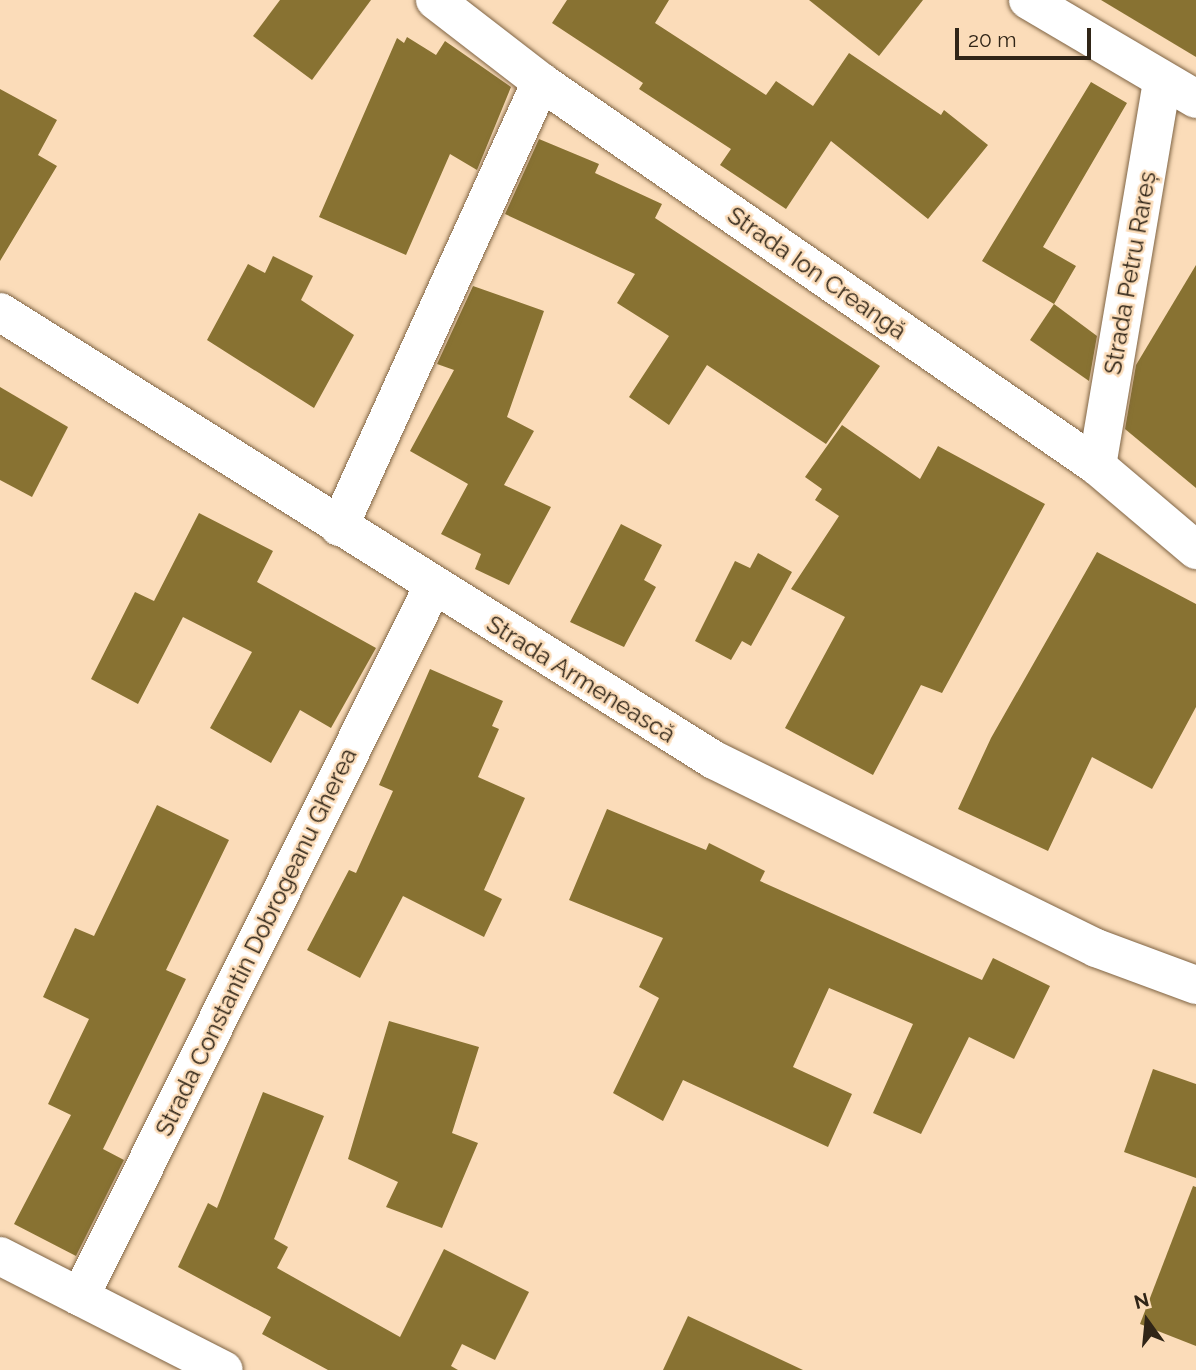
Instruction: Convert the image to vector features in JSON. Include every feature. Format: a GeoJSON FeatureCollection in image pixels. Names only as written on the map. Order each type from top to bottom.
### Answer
{"type":"FeatureCollection","features":[{"type":"Feature","properties":{"kind":"street","name":"Strada Ion Creangă"},"geometry":{"type":"LineString","coordinates":[[435,0],[541,82],[1097,466],[1196,550]]}},
{"type":"Feature","properties":{"kind":"street"},"geometry":{"type":"LineString","coordinates":[[1028,0],[1196,99]]}},
{"type":"Feature","properties":{"kind":"street","name":"Strada Petru Rareș"},"geometry":{"type":"LineString","coordinates":[[1097,466],[1162,80]]}},
{"type":"Feature","properties":{"kind":"street"},"geometry":{"type":"LineString","coordinates":[[339,527],[541,82]]}},
{"type":"Feature","properties":{"kind":"street","name":"Strada Armenească"},"geometry":{"type":"LineString","coordinates":[[0,312],[432,587],[714,760],[1096,948],[1196,985]]}},
{"type":"Feature","properties":{"kind":"street","name":"Strada Constantin Dobrogeanu Gherea"},"geometry":{"type":"LineString","coordinates":[[80,1297],[432,587]]}},
{"type":"Feature","properties":{"kind":"street"},"geometry":{"type":"LineString","coordinates":[[0,1256],[224,1370]]}},
{"type":"Feature","properties":{"kind":"building"},"geometry":{"type":"Polygon","coordinates":[[[280,0],[371,0],[312,80],[253,36],[280,0]]]}},
{"type":"Feature","properties":{"kind":"building"},"geometry":{"type":"Polygon","coordinates":[[[567,0],[669,0],[655,23],[766,95],[776,81],[813,106],[849,53],[941,115],[944,110],[988,145],[928,219],[831,141],[786,209],[720,165],[731,149],[639,89],[643,83],[552,23],[567,0]]]}},
{"type":"Feature","properties":{"kind":"building"},"geometry":{"type":"Polygon","coordinates":[[[809,0],[923,0],[879,56],[809,0]]]}},
{"type":"Feature","properties":{"kind":"building"},"geometry":{"type":"Polygon","coordinates":[[[1101,0],[1196,0],[1196,57],[1101,0]]]}},
{"type":"Feature","properties":{"kind":"building"},"geometry":{"type":"Polygon","coordinates":[[[407,37],[436,55],[445,41],[511,87],[477,170],[450,154],[406,255],[319,217],[397,38],[404,43],[407,37]]]}},
{"type":"Feature","properties":{"kind":"building"},"geometry":{"type":"Polygon","coordinates":[[[1091,82],[1127,103],[1043,247],[1076,266],[1054,304],[982,261],[1091,82]]]}},
{"type":"Feature","properties":{"kind":"building"},"geometry":{"type":"Polygon","coordinates":[[[0,89],[57,120],[38,155],[57,166],[0,261],[0,89]]]}},
{"type":"Feature","properties":{"kind":"building"},"geometry":{"type":"Polygon","coordinates":[[[539,139],[599,164],[595,173],[662,204],[655,218],[880,366],[826,444],[707,365],[669,425],[629,397],[669,336],[617,303],[635,274],[505,214],[539,139]]]}},
{"type":"Feature","properties":{"kind":"building"},"geometry":{"type":"Polygon","coordinates":[[[273,256],[313,276],[301,300],[354,335],[314,408],[207,340],[248,264],[265,273],[273,256]]]}},
{"type":"Feature","properties":{"kind":"building"},"geometry":{"type":"Polygon","coordinates":[[[1196,265],[1196,488],[1125,429],[1136,365],[1196,265]]]}},
{"type":"Feature","properties":{"kind":"building"},"geometry":{"type":"Polygon","coordinates":[[[473,286],[544,311],[507,417],[534,431],[504,485],[551,507],[509,585],[475,569],[481,554],[441,534],[468,484],[410,451],[454,370],[437,364],[473,286]]]}},
{"type":"Feature","properties":{"kind":"building"},"geometry":{"type":"Polygon","coordinates":[[[1054,304],[1097,336],[1089,381],[1030,340],[1054,304]]]}},
{"type":"Feature","properties":{"kind":"building"},"geometry":{"type":"Polygon","coordinates":[[[0,387],[68,427],[32,497],[0,480],[0,387]]]}},
{"type":"Feature","properties":{"kind":"building"},"geometry":{"type":"Polygon","coordinates":[[[842,425],[920,479],[938,446],[1045,504],[942,693],[921,685],[873,775],[785,728],[845,617],[791,589],[839,516],[815,500],[822,489],[805,477],[842,425]]]}},
{"type":"Feature","properties":{"kind":"building"},"geometry":{"type":"Polygon","coordinates":[[[199,513],[273,551],[257,582],[376,648],[331,728],[300,710],[271,763],[210,728],[252,652],[183,617],[138,704],[91,679],[135,592],[154,601],[199,513]]]}},
{"type":"Feature","properties":{"kind":"building"},"geometry":{"type":"Polygon","coordinates":[[[621,524],[662,545],[644,580],[656,587],[624,647],[570,622],[621,524]]]}},
{"type":"Feature","properties":{"kind":"building"},"geometry":{"type":"Polygon","coordinates":[[[1097,552],[1196,604],[1196,707],[1152,789],[1092,757],[1048,851],[958,809],[991,738],[1097,552]]]}},
{"type":"Feature","properties":{"kind":"building"},"geometry":{"type":"Polygon","coordinates":[[[758,553],[792,572],[751,646],[742,641],[731,660],[695,641],[735,561],[750,568],[758,553]]]}},
{"type":"Feature","properties":{"kind":"building"},"geometry":{"type":"Polygon","coordinates":[[[430,669],[503,701],[492,726],[499,729],[478,777],[525,798],[484,890],[502,899],[484,937],[403,896],[360,978],[307,950],[349,870],[356,873],[393,791],[379,785],[430,669]]]}},
{"type":"Feature","properties":{"kind":"building"},"geometry":{"type":"Polygon","coordinates":[[[157,805],[229,840],[166,970],[186,979],[103,1149],[124,1160],[76,1256],[14,1224],[71,1115],[48,1104],[89,1019],[43,997],[75,928],[94,936],[157,805]]]}},
{"type":"Feature","properties":{"kind":"building"},"geometry":{"type":"Polygon","coordinates":[[[607,809],[706,850],[709,843],[765,871],[760,881],[982,980],[993,958],[1050,986],[1014,1059],[969,1037],[921,1134],[873,1113],[913,1024],[829,988],[793,1067],[852,1094],[828,1147],[683,1080],[663,1121],[613,1093],[659,998],[639,987],[663,938],[569,900],[607,809]]]}},
{"type":"Feature","properties":{"kind":"building"},"geometry":{"type":"Polygon","coordinates":[[[389,1021],[479,1047],[452,1133],[478,1143],[442,1228],[386,1207],[398,1182],[348,1159],[389,1021]]]}},
{"type":"Feature","properties":{"kind":"building"},"geometry":{"type":"Polygon","coordinates":[[[1153,1069],[1196,1084],[1196,1178],[1124,1152],[1153,1069]]]}},
{"type":"Feature","properties":{"kind":"building"},"geometry":{"type":"Polygon","coordinates":[[[263,1092],[324,1116],[274,1239],[288,1247],[277,1268],[400,1337],[444,1249],[529,1292],[495,1360],[462,1344],[451,1366],[458,1370],[328,1370],[262,1334],[271,1317],[178,1267],[208,1203],[217,1208],[263,1092]]]}},
{"type":"Feature","properties":{"kind":"building"},"geometry":{"type":"Polygon","coordinates":[[[1193,1186],[1196,1187],[1196,1346],[1140,1324],[1193,1186]]]}},
{"type":"Feature","properties":{"kind":"building"},"geometry":{"type":"Polygon","coordinates":[[[688,1316],[803,1370],[663,1370],[688,1316]]]}}]}
